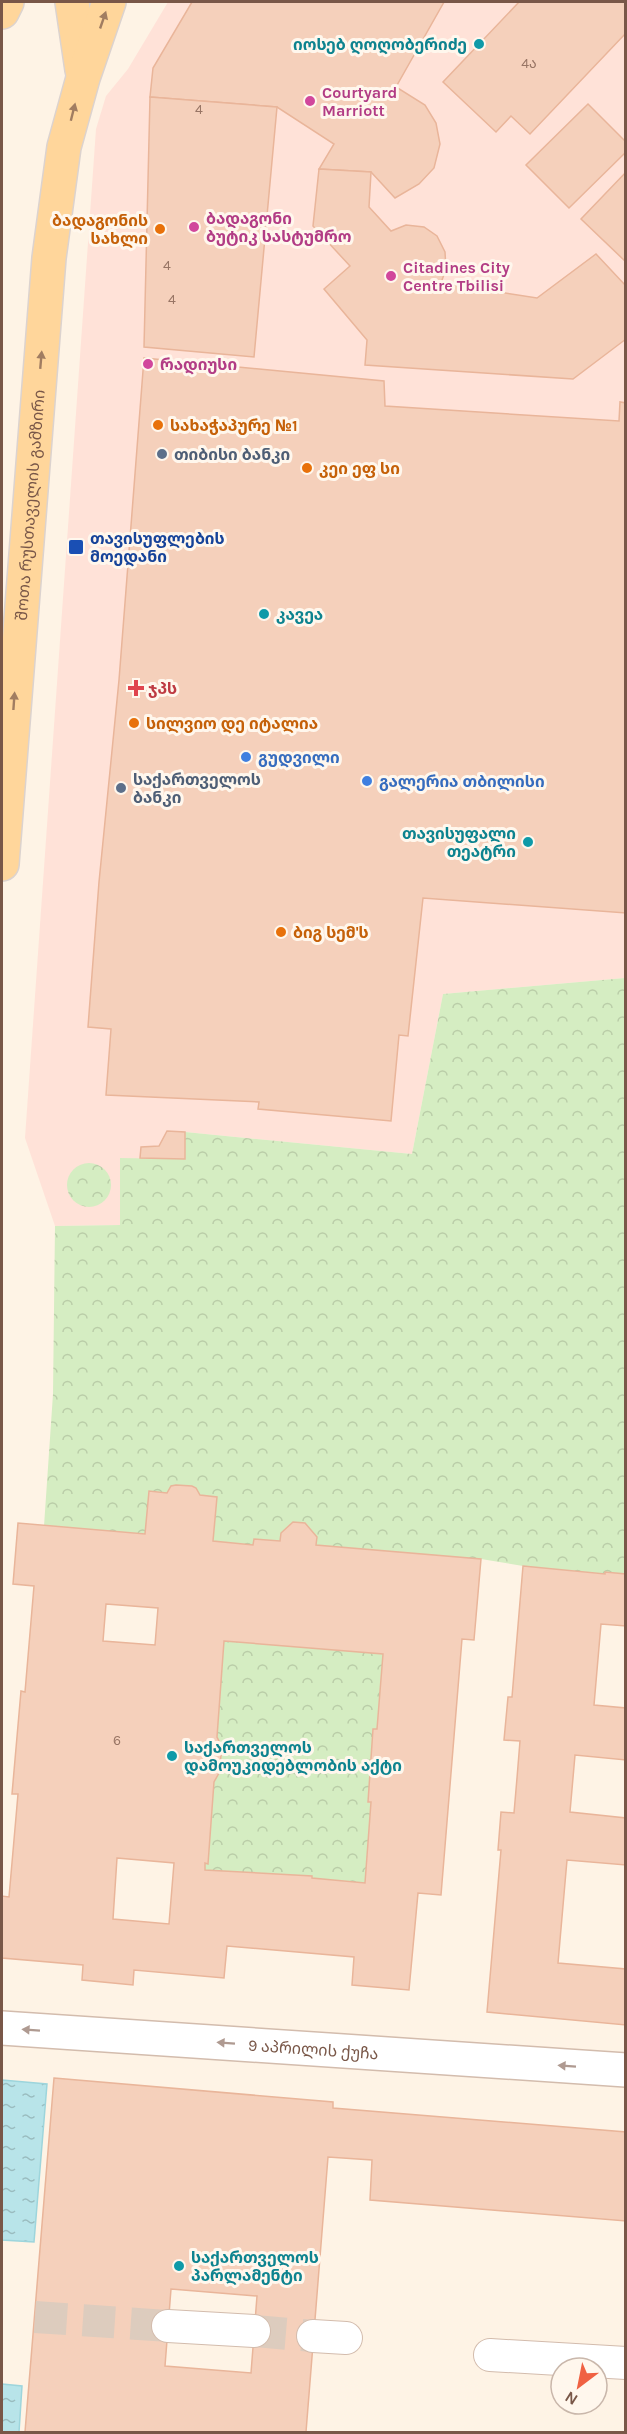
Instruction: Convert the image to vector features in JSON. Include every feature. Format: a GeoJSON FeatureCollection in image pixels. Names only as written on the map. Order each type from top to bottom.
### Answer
{"type":"FeatureCollection","features":[{"type":"Feature","properties":{"kind":"main road"},"geometry":{"type":"LineString","coordinates":[[2,12],[8,2]]}},
{"type":"Feature","properties":{"kind":"main road"},"geometry":{"type":"LineString","coordinates":[[72,2],[83,78]]}},
{"type":"Feature","properties":{"kind":"main road"},"geometry":{"type":"LineString","coordinates":[[83,78],[109,2]]}},
{"type":"Feature","properties":{"kind":"main road","name":"შოთა რუსთაველის გამზირი"},"geometry":{"type":"LineString","coordinates":[[2,864],[49,258],[64,147],[83,78]]}},
{"type":"Feature","properties":{"kind":"street","name":"9 აპრილის ქუჩა"},"geometry":{"type":"LineString","coordinates":[[2,2028],[626,2070]]}},
{"type":"Feature","properties":{"kind":"street"},"geometry":{"type":"LineString","coordinates":[[168,2326],[254,2331]]}},
{"type":"Feature","properties":{"kind":"street"},"geometry":{"type":"LineString","coordinates":[[313,2336],[346,2338]]}},
{"type":"Feature","properties":{"kind":"street"},"geometry":{"type":"LineString","coordinates":[[490,2355],[626,2363]]}},
{"type":"Feature","properties":{"kind":"shaded area"},"geometry":{"type":"Polygon","coordinates":[[[168,2],[625,2],[625,978],[443,994],[412,1154],[185,1132],[185,1159],[120,1159],[120,1225],[55,1226],[25,1138],[96,129],[106,96],[128,69],[168,2]]]}},
{"type":"Feature","properties":{"kind":"green space"},"geometry":{"type":"Polygon","coordinates":[[[625,978],[625,1574],[606,1572],[605,1574],[523,1566],[481,1559],[316,1545],[317,1537],[305,1523],[293,1522],[281,1533],[280,1541],[254,1539],[253,1545],[213,1541],[217,1497],[200,1495],[196,1489],[171,1486],[167,1493],[149,1491],[145,1534],[44,1526],[53,1394],[55,1226],[120,1225],[120,1158],[184,1159],[185,1132],[412,1154],[443,994],[625,978]]]}},
{"type":"Feature","properties":{"kind":"green space"},"geometry":{"type":"Polygon","coordinates":[[[89,1163],[104,1170],[111,1185],[104,1200],[89,1207],[74,1200],[67,1185],[74,1170],[89,1163]]]}},
{"type":"Feature","properties":{"kind":"green space"},"geometry":{"type":"Polygon","coordinates":[[[224,1641],[383,1654],[377,1729],[373,1729],[365,1883],[312,1878],[312,1876],[205,1870],[205,1863],[208,1863],[214,1782],[221,1760],[221,1748],[217,1737],[224,1641]]]}},
{"type":"Feature","properties":{"kind":"water"},"geometry":{"type":"Polygon","coordinates":[[[2,2080],[47,2084],[34,2242],[2,2240],[2,2080]]]}},
{"type":"Feature","properties":{"kind":"water"},"geometry":{"type":"Polygon","coordinates":[[[2,2384],[22,2386],[19,2432],[2,2432],[2,2384]]]}},
{"type":"Feature","properties":{"kind":"building","name":"Courtyard Marriott"},"geometry":{"type":"Polygon","coordinates":[[[192,2],[444,2],[396,87],[425,105],[436,123],[440,144],[434,168],[419,184],[395,198],[371,172],[319,169],[334,144],[277,107],[150,97],[153,68],[192,2]]]}},
{"type":"Feature","properties":{"kind":"building"},"geometry":{"type":"Polygon","coordinates":[[[519,2],[626,2],[626,33],[530,134],[511,116],[496,132],[443,82],[519,2]]]}},
{"type":"Feature","properties":{"kind":"building"},"geometry":{"type":"Polygon","coordinates":[[[150,97],[277,107],[254,357],[144,347],[150,97]]]}},
{"type":"Feature","properties":{"kind":"building"},"geometry":{"type":"Polygon","coordinates":[[[588,104],[626,142],[626,152],[569,208],[526,165],[588,104]]]}},
{"type":"Feature","properties":{"kind":"building","name":"Citadines City Centre Tbilisi"},"geometry":{"type":"Polygon","coordinates":[[[319,169],[371,172],[369,207],[391,231],[406,225],[424,227],[437,236],[445,252],[446,269],[441,283],[537,298],[596,254],[626,286],[626,339],[573,379],[365,365],[367,340],[324,289],[350,266],[313,226],[319,169]]]}},
{"type":"Feature","properties":{"kind":"building"},"geometry":{"type":"Polygon","coordinates":[[[626,172],[626,262],[581,219],[626,172]]]}},
{"type":"Feature","properties":{"kind":"building","name":"გალერია თბილისი"},"geometry":{"type":"Polygon","coordinates":[[[144,358],[384,381],[385,406],[619,421],[620,402],[626,403],[626,913],[423,898],[408,1036],[399,1035],[391,1121],[258,1109],[259,1102],[106,1095],[111,1029],[88,1027],[99,882],[119,680],[144,358]]]}},
{"type":"Feature","properties":{"kind":"building"},"geometry":{"type":"Polygon","coordinates":[[[167,1131],[185,1132],[185,1159],[140,1158],[141,1147],[159,1146],[167,1131]]]}},
{"type":"Feature","properties":{"kind":"building"},"geometry":{"type":"Polygon","coordinates":[[[171,1486],[192,1486],[200,1495],[217,1497],[213,1541],[253,1545],[254,1539],[280,1541],[281,1533],[293,1522],[305,1523],[317,1537],[316,1545],[481,1559],[474,1640],[462,1639],[441,1895],[418,1893],[409,1990],[352,1985],[354,1957],[227,1946],[224,1978],[134,1970],[133,1985],[82,1980],[83,1965],[2,1958],[2,1896],[9,1897],[18,1794],[12,1794],[21,1691],[25,1692],[34,1586],[13,1584],[18,1523],[145,1534],[149,1491],[167,1493],[171,1486]],[[106,1604],[103,1641],[155,1645],[158,1608],[106,1604]],[[224,1641],[217,1737],[222,1747],[219,1773],[214,1782],[208,1864],[205,1863],[205,1870],[312,1876],[312,1878],[365,1883],[373,1729],[377,1729],[383,1654],[224,1641]],[[117,1858],[113,1919],[169,1924],[174,1863],[117,1858]]]}},
{"type":"Feature","properties":{"kind":"building"},"geometry":{"type":"Polygon","coordinates":[[[523,1566],[626,1574],[626,1626],[601,1624],[594,1705],[626,1708],[626,1760],[575,1755],[570,1812],[626,1818],[626,1865],[567,1860],[558,1963],[626,1969],[626,2025],[487,2012],[501,1850],[498,1850],[501,1812],[514,1813],[520,1741],[504,1740],[508,1697],[512,1697],[523,1566]]]}},
{"type":"Feature","properties":{"kind":"building","name":"საქართველოს პარლამენტი"},"geometry":{"type":"Polygon","coordinates":[[[54,2078],[333,2102],[333,2108],[626,2132],[626,2221],[370,2200],[372,2160],[328,2157],[306,2432],[25,2432],[54,2078]],[[171,2289],[165,2366],[251,2373],[257,2296],[171,2289]]]}},
{"type":"Feature","properties":{"kind":"tunnel"},"geometry":{"type":"LineString","coordinates":[[35,2317],[168,2326]]}},
{"type":"Feature","properties":{"kind":"tunnel"},"geometry":{"type":"LineString","coordinates":[[254,2331],[313,2336]]}},
{"type":"Feature","properties":{"kind":"place","name":"იოსებ ღოღობერიძე"},"geometry":{"type":"Point","coordinates":[479,44]}},
{"type":"Feature","properties":{"kind":"place","name":"Courtyard Marriott"},"geometry":{"type":"Point","coordinates":[310,101]}},
{"type":"Feature","properties":{"kind":"place","name":"ბადაგონი ბუტიკ სასტუმრო"},"geometry":{"type":"Point","coordinates":[194,227]}},
{"type":"Feature","properties":{"kind":"place","name":"ბადაგონის სახლი"},"geometry":{"type":"Point","coordinates":[160,229]}},
{"type":"Feature","properties":{"kind":"place","name":"Citadines City Centre Tbilisi"},"geometry":{"type":"Point","coordinates":[391,276]}},
{"type":"Feature","properties":{"kind":"place","name":"რადიუსი"},"geometry":{"type":"Point","coordinates":[148,364]}},
{"type":"Feature","properties":{"kind":"place","name":"სახაჭაპურე №1"},"geometry":{"type":"Point","coordinates":[158,425]}},
{"type":"Feature","properties":{"kind":"place","name":"თიბისი ბანკი"},"geometry":{"type":"Point","coordinates":[162,454]}},
{"type":"Feature","properties":{"kind":"place","name":"კეი ეფ სი"},"geometry":{"type":"Point","coordinates":[307,468]}},
{"type":"Feature","properties":{"kind":"place","name":"თავისუფლების მოედანი"},"geometry":{"type":"Point","coordinates":[76,547]}},
{"type":"Feature","properties":{"kind":"place","name":"კავეა"},"geometry":{"type":"Point","coordinates":[264,614]}},
{"type":"Feature","properties":{"kind":"place","name":"ჯპს"},"geometry":{"type":"Point","coordinates":[136,688]}},
{"type":"Feature","properties":{"kind":"place","name":"სილვიო დე იტალია"},"geometry":{"type":"Point","coordinates":[134,723]}},
{"type":"Feature","properties":{"kind":"place","name":"გუდვილი"},"geometry":{"type":"Point","coordinates":[246,757]}},
{"type":"Feature","properties":{"kind":"place","name":"გალერია თბილისი"},"geometry":{"type":"Point","coordinates":[367,781]}},
{"type":"Feature","properties":{"kind":"place","name":"საქართველოს ბანკი"},"geometry":{"type":"Point","coordinates":[121,788]}},
{"type":"Feature","properties":{"kind":"place","name":"თავისუფალი თეატრი"},"geometry":{"type":"Point","coordinates":[528,842]}},
{"type":"Feature","properties":{"kind":"place","name":"ბიგ სემ'ს"},"geometry":{"type":"Point","coordinates":[281,932]}},
{"type":"Feature","properties":{"kind":"place","name":"საქართველოს დამოუკიდებლობის აქტი"},"geometry":{"type":"Point","coordinates":[172,1756]}},
{"type":"Feature","properties":{"kind":"place","name":"საქართველოს პარლამენტი"},"geometry":{"type":"Point","coordinates":[179,2266]}}]}
